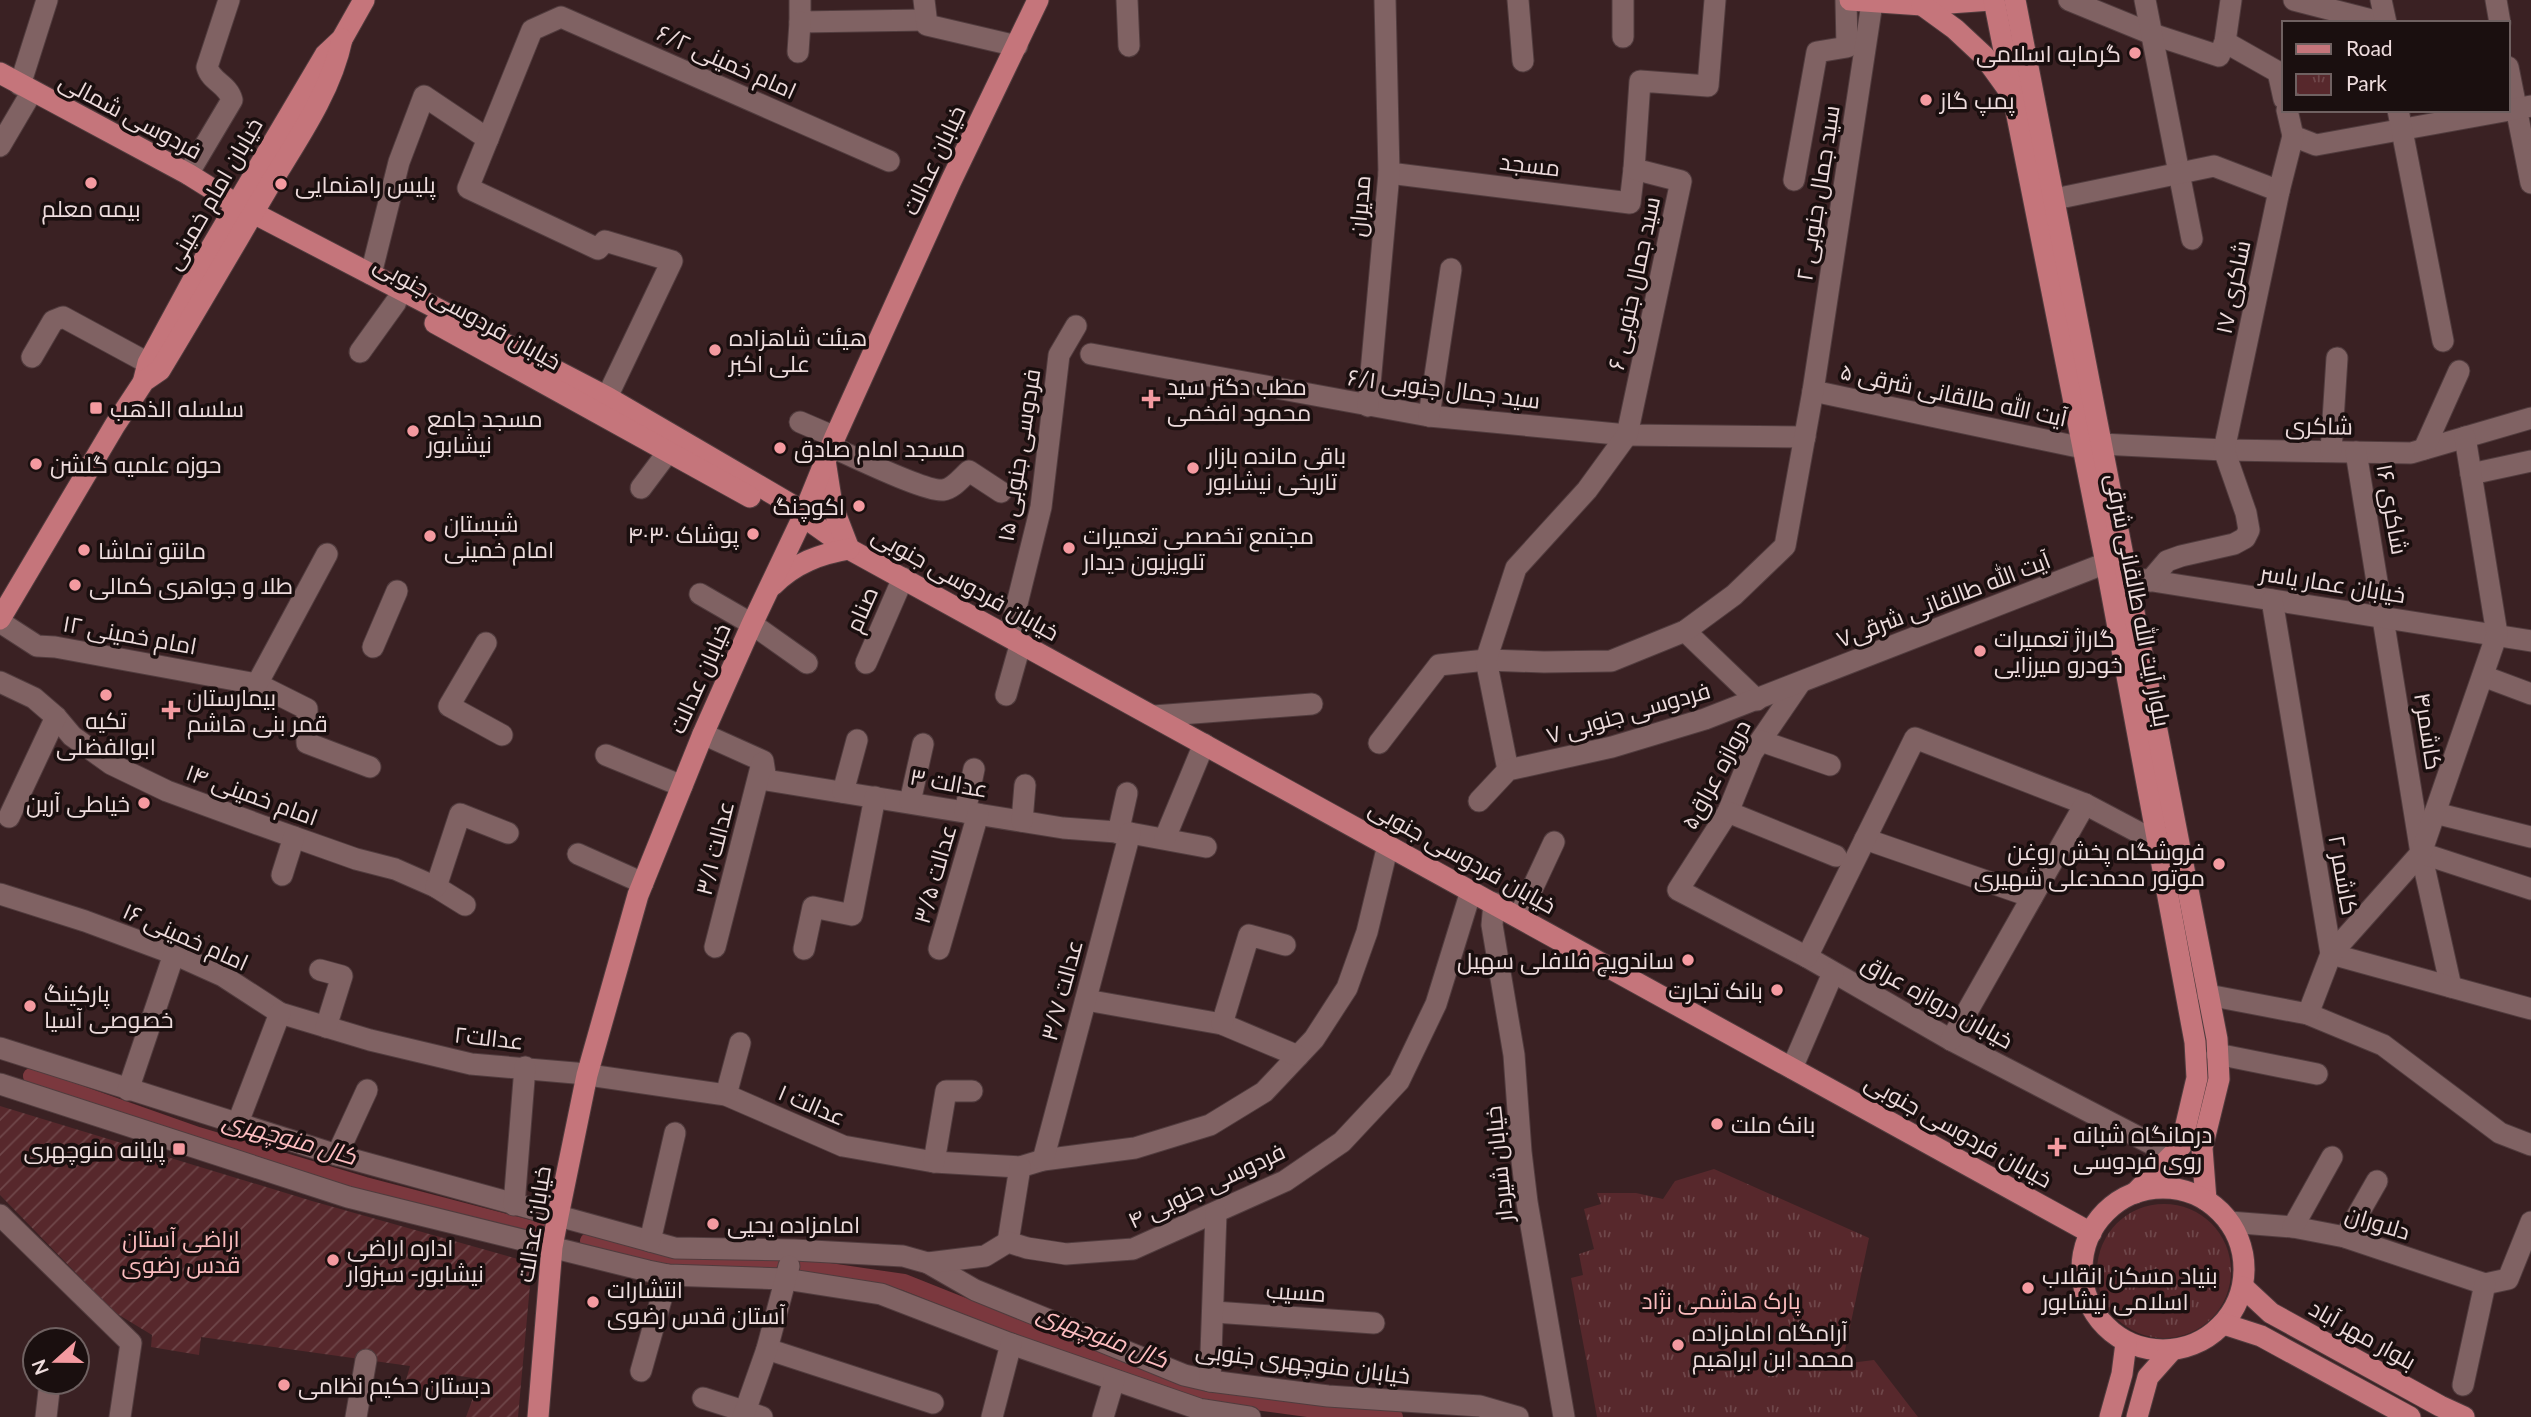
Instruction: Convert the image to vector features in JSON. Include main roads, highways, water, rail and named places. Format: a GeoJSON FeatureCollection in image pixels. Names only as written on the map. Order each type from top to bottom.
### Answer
{"type":"FeatureCollection","features":[{"type":"Feature","properties":{"kind":"main road","name":"خیابان امام خمینی"},"geometry":{"type":"LineString","coordinates":[[0,620],[146,372],[160,370],[242,214],[322,95],[337,60],[342,38],[364,0]]}},
{"type":"Feature","properties":{"kind":"main road","name":"خیابان عدالت"},"geometry":{"type":"LineString","coordinates":[[538,1417],[552,1247],[558,1216],[587,1075],[624,940],[643,883],[703,734],[767,591],[805,519],[830,448],[951,181],[1038,0]]}},
{"type":"Feature","properties":{"kind":"main road"},"geometry":{"type":"LineString","coordinates":[[1848,0],[1872,3],[1993,0]]}},
{"type":"Feature","properties":{"kind":"main road","name":"بلوار آیت الله طالقانی شرقی"},"geometry":{"type":"LineString","coordinates":[[1993,0],[2092,446],[2127,577],[2217,1039],[2219,1079],[2202,1148],[2206,1200]]}},
{"type":"Feature","properties":{"kind":"main road","name":"بلوار آیت الله طالقانی شرقی"},"geometry":{"type":"LineString","coordinates":[[2015,0],[2055,199],[2092,446],[2106,564],[2195,1042],[2197,1078],[2180,1146],[2136,1193]]}},
{"type":"Feature","properties":{"kind":"main road"},"geometry":{"type":"LineString","coordinates":[[1906,3],[1955,29],[1984,56],[2014,97]]}},
{"type":"Feature","properties":{"kind":"main road","name":"فردوسی شمالی"},"geometry":{"type":"LineString","coordinates":[[0,73],[16,90],[181,184],[242,214]]}},
{"type":"Feature","properties":{"kind":"main road","name":"فردوسی شمالی"},"geometry":{"type":"LineString","coordinates":[[16,90],[188,174],[242,214]]}},
{"type":"Feature","properties":{"kind":"main road","name":"خیابان فردوسی جنوبی"},"geometry":{"type":"LineString","coordinates":[[242,214],[371,274],[607,397],[849,549],[2091,1233]]}},
{"type":"Feature","properties":{"kind":"main road","name":"خیابان فردوسی جنوبی"},"geometry":{"type":"LineString","coordinates":[[242,214],[668,452],[805,519]]}},
{"type":"Feature","properties":{"kind":"main road"},"geometry":{"type":"LineString","coordinates":[[767,591],[784,574],[804,562],[826,553],[849,549],[832,505],[830,448]]}},
{"type":"Feature","properties":{"kind":"main road"},"geometry":{"type":"LineString","coordinates":[[2172,1189],[2189,1192],[2206,1200],[2229,1222],[2240,1242],[2244,1265],[2243,1287],[2235,1307],[2224,1324],[2191,1346],[2172,1350],[2149,1349],[2126,1343],[2096,1314],[2087,1295],[2082,1274],[2084,1253],[2091,1233],[2102,1216],[2117,1202],[2136,1193],[2172,1189]]}},
{"type":"Feature","properties":{"kind":"main road","name":"بلوار مهر آباد"},"geometry":{"type":"LineString","coordinates":[[2243,1287],[2271,1313],[2464,1417]]}},
{"type":"Feature","properties":{"kind":"main road"},"geometry":{"type":"LineString","coordinates":[[2224,1324],[2260,1336],[2410,1417]]}},
{"type":"Feature","properties":{"kind":"main road"},"geometry":{"type":"LineString","coordinates":[[2110,1417],[2122,1374],[2126,1343]]}},
{"type":"Feature","properties":{"kind":"main road"},"geometry":{"type":"LineString","coordinates":[[2137,1417],[2148,1377],[2172,1350]]}},
{"type":"Feature","properties":{"kind":"waterway","name":"کال منوچهری"},"geometry":{"type":"LineString","coordinates":[[31,1076],[198,1135],[365,1185],[541,1231]]}},
{"type":"Feature","properties":{"kind":"waterway","name":"کال منوچهری"},"geometry":{"type":"LineString","coordinates":[[588,1241],[679,1266],[720,1262],[779,1265]]}},
{"type":"Feature","properties":{"kind":"waterway","name":"کال منوچهری"},"geometry":{"type":"LineString","coordinates":[[802,1267],[904,1282],[1095,1358],[1195,1394],[1315,1410],[1395,1417]]}},
{"type":"Feature","properties":{"kind":"place","name":"گرمابه اسلامی"},"geometry":{"type":"Point","coordinates":[2135,53]}},
{"type":"Feature","properties":{"kind":"place","name":"پمپ گاز"},"geometry":{"type":"Point","coordinates":[1926,100]}},
{"type":"Feature","properties":{"kind":"place","name":"بیمه معلم"},"geometry":{"type":"Point","coordinates":[91,183]}},
{"type":"Feature","properties":{"kind":"place","name":"پلیس راهنمایی"},"geometry":{"type":"Point","coordinates":[281,184]}},
{"type":"Feature","properties":{"kind":"place","name":"هیئت شاهزاده علی اکبر"},"geometry":{"type":"Point","coordinates":[715,350]}},
{"type":"Feature","properties":{"kind":"place","name":"مطب دکتر سید محمود افخمی"},"geometry":{"type":"Point","coordinates":[1151,399]}},
{"type":"Feature","properties":{"kind":"place","name":"سلسله الذهب"},"geometry":{"type":"Point","coordinates":[96,408]}},
{"type":"Feature","properties":{"kind":"place","name":"مسجد جامع نیشابور"},"geometry":{"type":"Point","coordinates":[413,431]}},
{"type":"Feature","properties":{"kind":"place","name":"مسجد امام صادق"},"geometry":{"type":"Point","coordinates":[780,448]}},
{"type":"Feature","properties":{"kind":"place","name":"حوزه علمیه گلشن"},"geometry":{"type":"Point","coordinates":[36,464]}},
{"type":"Feature","properties":{"kind":"place","name":"باقی مانده بازار تاریخی نیشابور"},"geometry":{"type":"Point","coordinates":[1193,468]}},
{"type":"Feature","properties":{"kind":"place","name":"اکوچنگ"},"geometry":{"type":"Point","coordinates":[859,506]}},
{"type":"Feature","properties":{"kind":"place","name":"پوشاک ۴۰۳۰"},"geometry":{"type":"Point","coordinates":[753,534]}},
{"type":"Feature","properties":{"kind":"place","name":"شبستان امام خمینی"},"geometry":{"type":"Point","coordinates":[430,536]}},
{"type":"Feature","properties":{"kind":"place","name":"مجتمع تخصصی تعمیرات تلویزیون دیدار"},"geometry":{"type":"Point","coordinates":[1069,548]}},
{"type":"Feature","properties":{"kind":"place","name":"مانتو تماشا"},"geometry":{"type":"Point","coordinates":[84,550]}},
{"type":"Feature","properties":{"kind":"place","name":"طلا و جواهری کمالی"},"geometry":{"type":"Point","coordinates":[75,585]}},
{"type":"Feature","properties":{"kind":"place","name":"گاراژ تعمیرات خودرو میرزایی"},"geometry":{"type":"Point","coordinates":[1980,651]}},
{"type":"Feature","properties":{"kind":"place","name":"تکیه ابوالفضلی"},"geometry":{"type":"Point","coordinates":[106,695]}},
{"type":"Feature","properties":{"kind":"place","name":"بیمارستان قمر بنی هاشم"},"geometry":{"type":"Point","coordinates":[171,710]}},
{"type":"Feature","properties":{"kind":"place","name":"خیاطی آرین"},"geometry":{"type":"Point","coordinates":[144,803]}},
{"type":"Feature","properties":{"kind":"place","name":"فروشگاه پخش روغن موتور محمدعلی شهیری"},"geometry":{"type":"Point","coordinates":[2219,864]}},
{"type":"Feature","properties":{"kind":"place","name":"ساندویچ فلافلی سهیل"},"geometry":{"type":"Point","coordinates":[1688,960]}},
{"type":"Feature","properties":{"kind":"place","name":"بانک تجارت"},"geometry":{"type":"Point","coordinates":[1777,990]}},
{"type":"Feature","properties":{"kind":"place","name":"پارکینگ خصوصی آسیا"},"geometry":{"type":"Point","coordinates":[30,1006]}},
{"type":"Feature","properties":{"kind":"place","name":"بانک ملت"},"geometry":{"type":"Point","coordinates":[1717,1124]}},
{"type":"Feature","properties":{"kind":"place","name":"درمانگاه شبانه روی فردوسی"},"geometry":{"type":"Point","coordinates":[2057,1147]}},
{"type":"Feature","properties":{"kind":"place","name":"پایانه منوچهری"},"geometry":{"type":"Point","coordinates":[179,1149]}},
{"type":"Feature","properties":{"kind":"place","name":"امامزاده یحیی"},"geometry":{"type":"Point","coordinates":[713,1224]}},
{"type":"Feature","properties":{"kind":"place","name":"اداره اراضی نیشابور- سبزوار"},"geometry":{"type":"Point","coordinates":[333,1260]}},
{"type":"Feature","properties":{"kind":"place","name":"بنیاد مسکن انقلاب اسلامی نیشابور"},"geometry":{"type":"Point","coordinates":[2028,1288]}},
{"type":"Feature","properties":{"kind":"place","name":"انتشارات آستان قدس رضوی"},"geometry":{"type":"Point","coordinates":[593,1302]}},
{"type":"Feature","properties":{"kind":"place","name":"آرامگاه امامزاده محمد ابن ابراهیم"},"geometry":{"type":"Point","coordinates":[1678,1345]}},
{"type":"Feature","properties":{"kind":"place","name":"دبستان حکیم نظامی"},"geometry":{"type":"Point","coordinates":[284,1385]}},
{"type":"Feature","properties":{"kind":"park label","name":"اراضی آستان قدس رضوی"},"geometry":{"type":"Point","coordinates":[181,1251]}},
{"type":"Feature","properties":{"kind":"park label","name":"پارک هاشمی نژاد"},"geometry":{"type":"Point","coordinates":[1721,1300]}}]}
